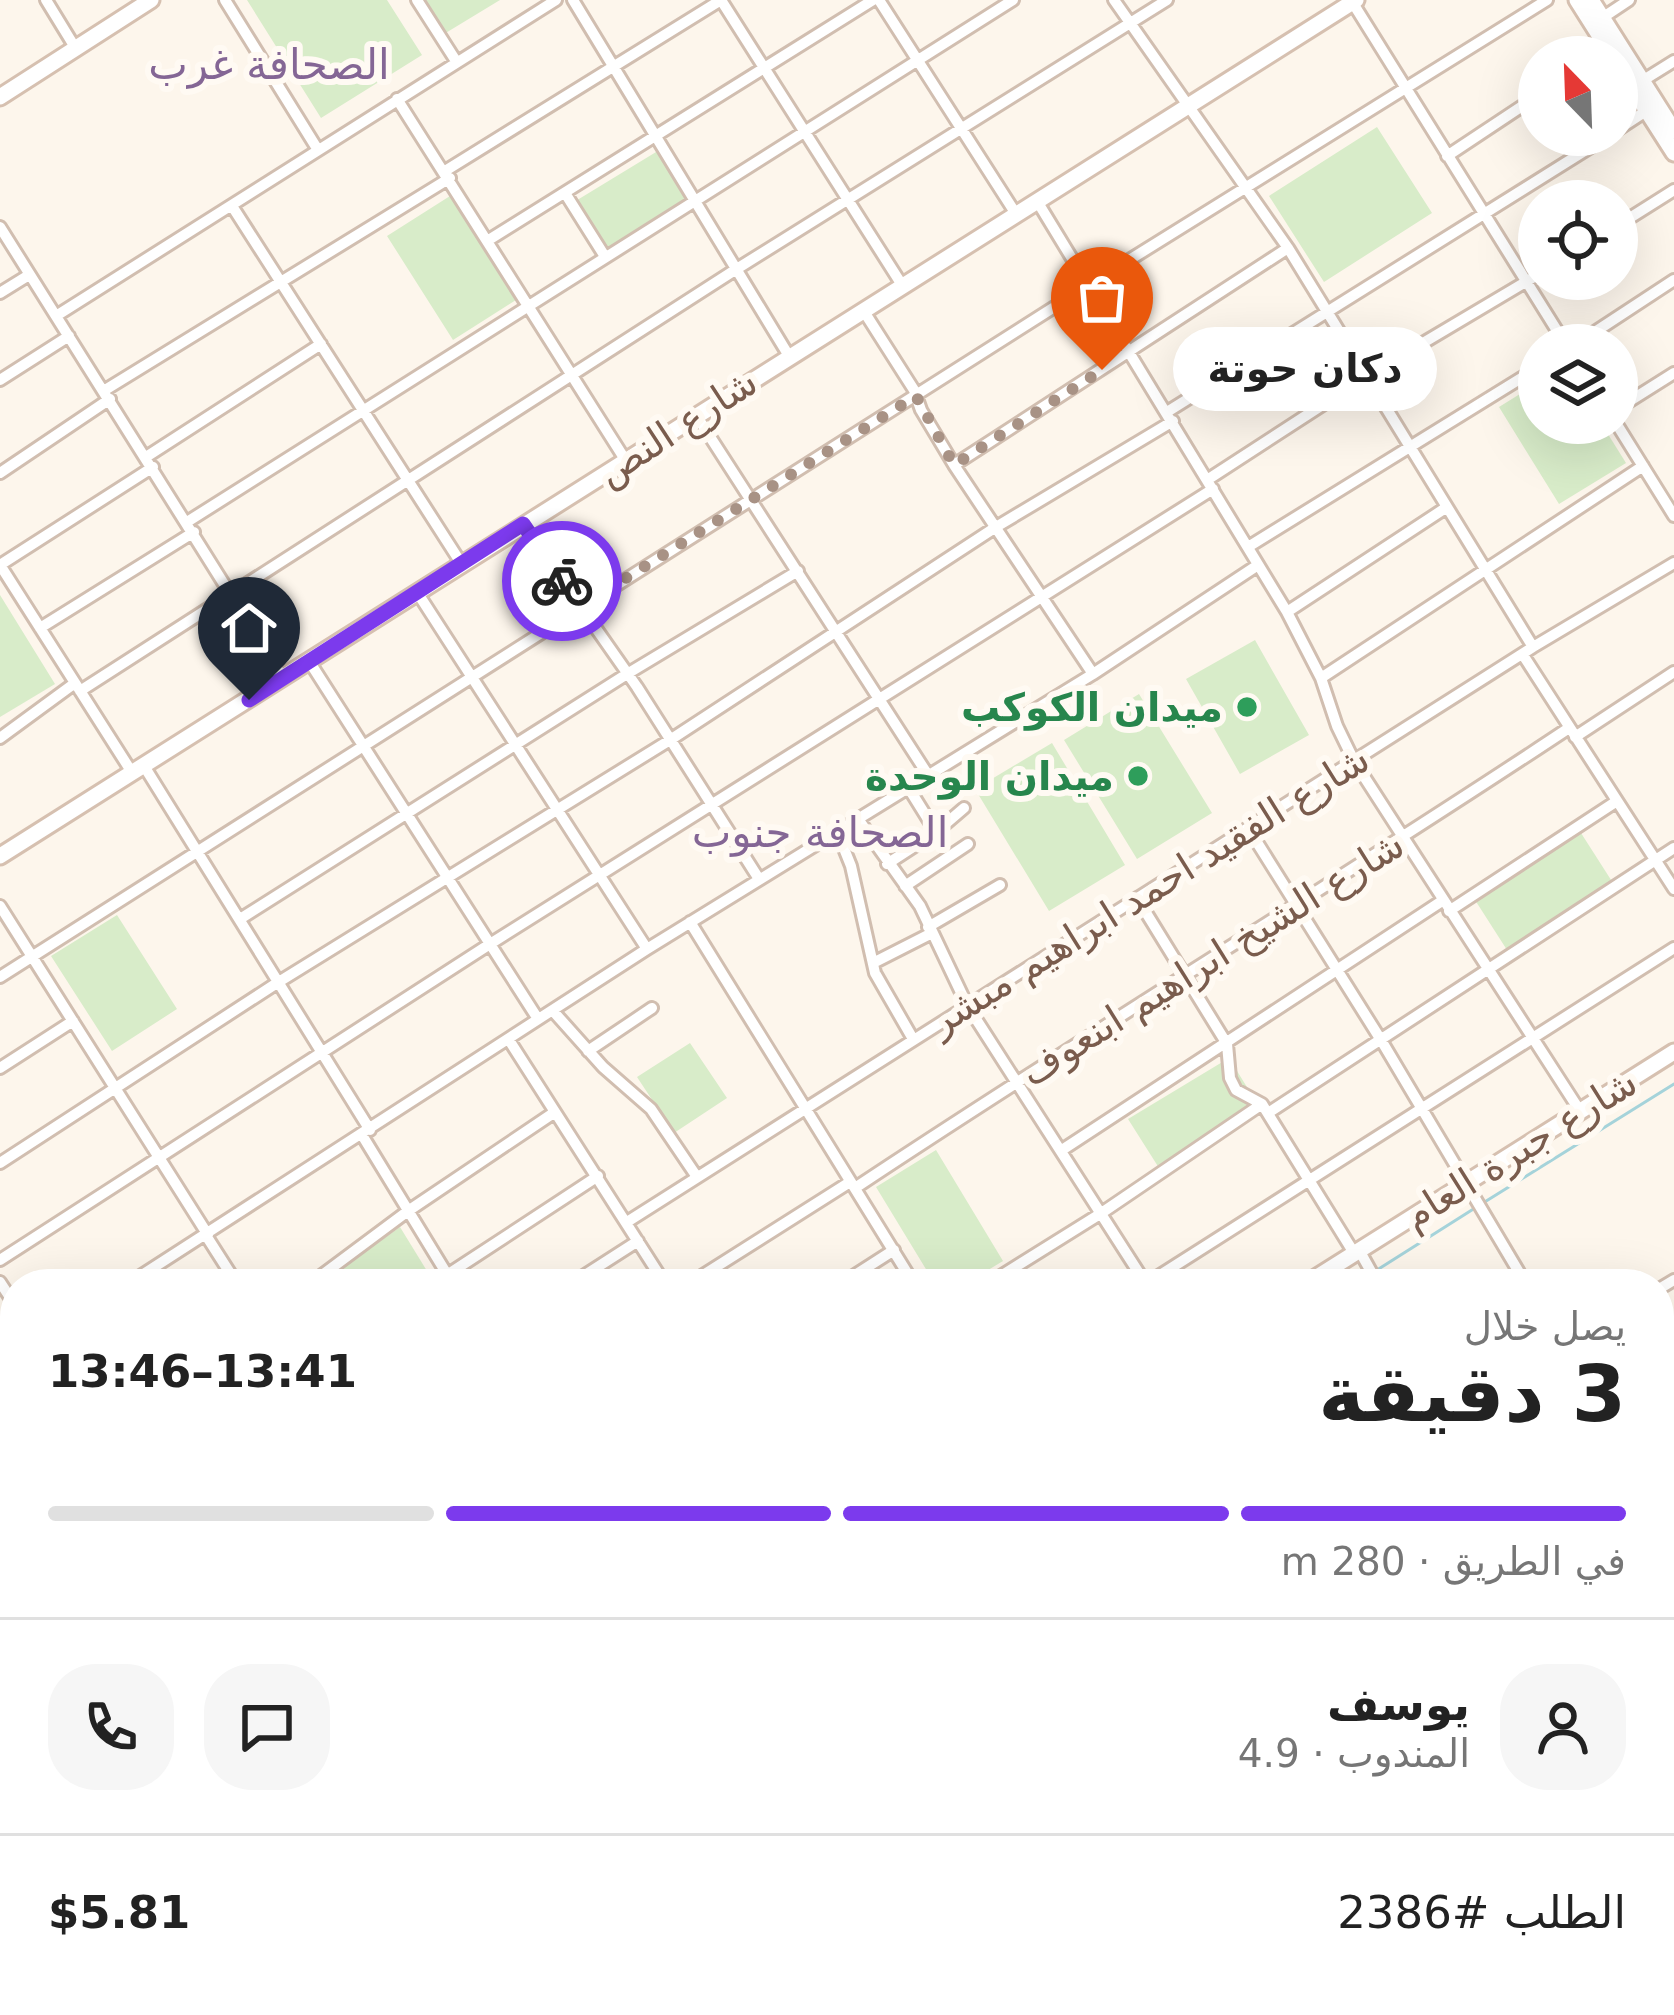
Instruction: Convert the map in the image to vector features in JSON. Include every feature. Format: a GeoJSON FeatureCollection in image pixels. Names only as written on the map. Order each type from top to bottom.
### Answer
{"type":"FeatureCollection","features":[{"type":"Feature","properties":{"kind":"street"},"geometry":{"type":"LineString","coordinates":[[46,0],[76,49]]}},
{"type":"Feature","properties":{"kind":"street"},"geometry":{"type":"LineString","coordinates":[[0,97],[151,0]]}},
{"type":"Feature","properties":{"kind":"street"},"geometry":{"type":"LineString","coordinates":[[225,0],[318,150]]}},
{"type":"Feature","properties":{"kind":"street"},"geometry":{"type":"LineString","coordinates":[[417,0],[456,61]]}},
{"type":"Feature","properties":{"kind":"street"},"geometry":{"type":"LineString","coordinates":[[56,316],[556,0]]}},
{"type":"Feature","properties":{"kind":"street"},"geometry":{"type":"LineString","coordinates":[[573,0],[789,356]]}},
{"type":"Feature","properties":{"kind":"street"},"geometry":{"type":"LineString","coordinates":[[0,472],[281,280],[721,0],[902,285]]}},
{"type":"Feature","properties":{"kind":"street"},"geometry":{"type":"LineString","coordinates":[[487,241],[876,0],[1016,214]]}},
{"type":"Feature","properties":{"kind":"street"},"geometry":{"type":"LineString","coordinates":[[40,628],[362,409],[805,135],[1013,0]]}},
{"type":"Feature","properties":{"kind":"street"},"geometry":{"type":"LineString","coordinates":[[1114,0],[1288,248],[1484,568],[1572,732],[1674,889]]}},
{"type":"Feature","properties":{"kind":"street"},"geometry":{"type":"LineString","coordinates":[[0,738],[1167,0]]}},
{"type":"Feature","properties":{"kind":"street"},"geometry":{"type":"LineString","coordinates":[[0,977],[1547,0]]}},
{"type":"Feature","properties":{"kind":"street"},"geometry":{"type":"LineString","coordinates":[[1577,0],[1597,36]]}},
{"type":"Feature","properties":{"kind":"street"},"geometry":{"type":"LineString","coordinates":[[1591,0],[1674,131]]}},
{"type":"Feature","properties":{"kind":"street"},"geometry":{"type":"LineString","coordinates":[[1602,18],[1629,0]]}},
{"type":"Feature","properties":{"kind":"street"},"geometry":{"type":"LineString","coordinates":[[1353,1],[1518,268]]}},
{"type":"Feature","properties":{"kind":"street","name":"شارع النص"},"geometry":{"type":"LineString","coordinates":[[0,856],[1353,1]]}},
{"type":"Feature","properties":{"kind":"street"},"geometry":{"type":"LineString","coordinates":[[1642,82],[1674,61]]}},
{"type":"Feature","properties":{"kind":"street"},"geometry":{"type":"LineString","coordinates":[[397,98],[626,461]]}},
{"type":"Feature","properties":{"kind":"street"},"geometry":{"type":"LineString","coordinates":[[1638,100],[1674,153]]}},
{"type":"Feature","properties":{"kind":"street"},"geometry":{"type":"LineString","coordinates":[[1447,156],[1518,109]]}},
{"type":"Feature","properties":{"kind":"street"},"geometry":{"type":"LineString","coordinates":[[1638,116],[1646,111]]}},
{"type":"Feature","properties":{"kind":"street"},"geometry":{"type":"LineString","coordinates":[[0,1163],[278,983],[670,740],[1327,313],[1578,156]]}},
{"type":"Feature","properties":{"kind":"street"},"geometry":{"type":"LineString","coordinates":[[1638,213],[1674,190]]}},
{"type":"Feature","properties":{"kind":"street"},"geometry":{"type":"LineString","coordinates":[[565,193],[604,256]]}},
{"type":"Feature","properties":{"kind":"street"},"geometry":{"type":"LineString","coordinates":[[1036,201],[1287,612],[1322,678],[1354,761],[1580,1112]]}},
{"type":"Feature","properties":{"kind":"street"},"geometry":{"type":"LineString","coordinates":[[232,206],[460,563]]}},
{"type":"Feature","properties":{"kind":"street"},"geometry":{"type":"LineString","coordinates":[[0,226],[284,678]]}},
{"type":"Feature","properties":{"kind":"street"},"geometry":{"type":"LineString","coordinates":[[954,465],[1288,248]]}},
{"type":"Feature","properties":{"kind":"street"},"geometry":{"type":"LineString","coordinates":[[0,293],[29,275]]}},
{"type":"Feature","properties":{"kind":"street"},"geometry":{"type":"LineString","coordinates":[[1604,324],[1674,280]]}},
{"type":"Feature","properties":{"kind":"street"},"geometry":{"type":"LineString","coordinates":[[0,1260],[490,944],[1044,597],[1364,378],[1518,287]]}},
{"type":"Feature","properties":{"kind":"street"},"geometry":{"type":"LineString","coordinates":[[863,310],[954,465],[1093,674]]}},
{"type":"Feature","properties":{"kind":"street"},"geometry":{"type":"LineString","coordinates":[[0,380],[68,336]]}},
{"type":"Feature","properties":{"kind":"street"},"geometry":{"type":"LineString","coordinates":[[321,344],[0,565],[77,687],[196,850],[240,919],[444,1269]]}},
{"type":"Feature","properties":{"kind":"street"},"geometry":{"type":"LineString","coordinates":[[1638,396],[1674,373]]}},
{"type":"Feature","properties":{"kind":"street"},"geometry":{"type":"LineString","coordinates":[[1248,547],[1518,380]]}},
{"type":"Feature","properties":{"kind":"street"},"geometry":{"type":"LineString","coordinates":[[696,415],[928,775]]}},
{"type":"Feature","properties":{"kind":"street"},"geometry":{"type":"LineString","coordinates":[[1629,444],[1674,516]]}},
{"type":"Feature","properties":{"kind":"street"},"geometry":{"type":"LineString","coordinates":[[1322,678],[1642,466]]}},
{"type":"Feature","properties":{"kind":"street"},"geometry":{"type":"LineString","coordinates":[[1287,612],[1447,507]]}},
{"type":"Feature","properties":{"kind":"street"},"geometry":{"type":"LineString","coordinates":[[523,524],[759,879]]}},
{"type":"Feature","properties":{"kind":"street","name":"شارع الفقيد احمد ابراهيم مبشر"},"geometry":{"type":"LineString","coordinates":[[627,1222],[1674,563]]}},
{"type":"Feature","properties":{"kind":"street"},"geometry":{"type":"LineString","coordinates":[[153,1269],[647,949],[1093,674],[1258,565]]}},
{"type":"Feature","properties":{"kind":"street"},"geometry":{"type":"LineString","coordinates":[[240,919],[797,571]]}},
{"type":"Feature","properties":{"kind":"street"},"geometry":{"type":"LineString","coordinates":[[417,592],[647,949]]}},
{"type":"Feature","properties":{"kind":"street"},"geometry":{"type":"LineString","coordinates":[[309,661],[538,1019]]}},
{"type":"Feature","properties":{"kind":"street","name":"شارع الشيخ ابراهيم ابنعوف"},"geometry":{"type":"LineString","coordinates":[[714,1269],[1674,672]]}},
{"type":"Feature","properties":{"kind":"street"},"geometry":{"type":"LineString","coordinates":[[908,787],[936,832]]}},
{"type":"Feature","properties":{"kind":"street"},"geometry":{"type":"LineString","coordinates":[[1062,1150],[1337,972],[1617,801]]}},
{"type":"Feature","properties":{"kind":"street"},"geometry":{"type":"LineString","coordinates":[[887,864],[964,808]]}},
{"type":"Feature","properties":{"kind":"street"},"geometry":{"type":"LineString","coordinates":[[858,818],[926,916],[967,1005],[1136,1269]]}},
{"type":"Feature","properties":{"kind":"street"},"geometry":{"type":"LineString","coordinates":[[1248,828],[1517,1269]]}},
{"type":"Feature","properties":{"kind":"street"},"geometry":{"type":"LineString","coordinates":[[837,831],[847,851],[873,963],[913,1039]]}},
{"type":"Feature","properties":{"kind":"street"},"geometry":{"type":"LineString","coordinates":[[847,851],[870,840]]}},
{"type":"Feature","properties":{"kind":"street"},"geometry":{"type":"LineString","coordinates":[[905,886],[968,844]]}},
{"type":"Feature","properties":{"kind":"street"},"geometry":{"type":"LineString","coordinates":[[1012,1269],[1381,1040],[1674,848]]}},
{"type":"Feature","properties":{"kind":"street"},"geometry":{"type":"LineString","coordinates":[[873,963],[1000,885]]}},
{"type":"Feature","properties":{"kind":"street"},"geometry":{"type":"LineString","coordinates":[[1137,898],[1227,1044],[1236,1090],[1265,1108],[1368,1269]]}},
{"type":"Feature","properties":{"kind":"street"},"geometry":{"type":"LineString","coordinates":[[0,907],[228,1269]]}},
{"type":"Feature","properties":{"kind":"street"},"geometry":{"type":"LineString","coordinates":[[690,922],[905,1269]]}},
{"type":"Feature","properties":{"kind":"street"},"geometry":{"type":"LineString","coordinates":[[1170,1269],[1674,949]]}},
{"type":"Feature","properties":{"kind":"street"},"geometry":{"type":"LineString","coordinates":[[588,1051],[652,1008]]}},
{"type":"Feature","properties":{"kind":"street"},"geometry":{"type":"LineString","coordinates":[[553,1011],[651,1109],[697,1177]]}},
{"type":"Feature","properties":{"kind":"street"},"geometry":{"type":"LineString","coordinates":[[0,1068],[73,1021]]}},
{"type":"Feature","properties":{"kind":"street"},"geometry":{"type":"LineString","coordinates":[[509,1040],[656,1269]]}},
{"type":"Feature","properties":{"kind":"street","name":"شارع جبرة العام"},"geometry":{"type":"LineString","coordinates":[[1329,1269],[1674,1052]]}},
{"type":"Feature","properties":{"kind":"street"},"geometry":{"type":"LineString","coordinates":[[330,1269],[408,1210],[555,1112]]}},
{"type":"Feature","properties":{"kind":"street"},"geometry":{"type":"LineString","coordinates":[[464,1269],[598,1176]]}},
{"type":"Feature","properties":{"kind":"street"},"geometry":{"type":"LineString","coordinates":[[594,1269],[638,1241]]}},
{"type":"Feature","properties":{"kind":"street"},"geometry":{"type":"LineString","coordinates":[[864,1269],[894,1250]]}},
{"type":"Feature","properties":{"kind":"green space"},"geometry":{"type":"Polygon","coordinates":[[[247,0],[387,0],[422,55],[321,118],[247,0]]]}},
{"type":"Feature","properties":{"kind":"green space"},"geometry":{"type":"Polygon","coordinates":[[[422,0],[500,0],[444,34],[422,0]]]}},
{"type":"Feature","properties":{"kind":"green space"},"geometry":{"type":"Polygon","coordinates":[[[1377,127],[1432,213],[1324,282],[1269,196],[1377,127]]]}},
{"type":"Feature","properties":{"kind":"green space"},"geometry":{"type":"Polygon","coordinates":[[[661,149],[695,204],[608,257],[574,202],[661,149]]]}},
{"type":"Feature","properties":{"kind":"green space"},"geometry":{"type":"Polygon","coordinates":[[[450,196],[516,300],[453,340],[387,236],[450,196]]]}},
{"type":"Feature","properties":{"kind":"green space"},"geometry":{"type":"Polygon","coordinates":[[[1518,395],[1518,438],[1499,407],[1518,395]]]}},
{"type":"Feature","properties":{"kind":"green space"},"geometry":{"type":"Polygon","coordinates":[[[1522,444],[1614,444],[1626,463],[1559,504],[1522,444]]]}},
{"type":"Feature","properties":{"kind":"green space"},"geometry":{"type":"Polygon","coordinates":[[[0,595],[55,684],[0,717],[0,595]]]}},
{"type":"Feature","properties":{"kind":"green space","name":"ميدان الكوكب"},"geometry":{"type":"Polygon","coordinates":[[[1255,640],[1309,735],[1240,774],[1186,679],[1255,640]]]}},
{"type":"Feature","properties":{"kind":"green space","name":"ميدان الوحدة"},"geometry":{"type":"Polygon","coordinates":[[[1139,694],[1212,813],[1137,859],[1064,740],[1139,694]]]}},
{"type":"Feature","properties":{"kind":"green space"},"geometry":{"type":"Polygon","coordinates":[[[1052,743],[1125,865],[1049,911],[975,789],[1052,743]]]}},
{"type":"Feature","properties":{"kind":"green space"},"geometry":{"type":"Polygon","coordinates":[[[1581,833],[1613,883],[1507,950],[1475,900],[1581,833]]]}},
{"type":"Feature","properties":{"kind":"green space"},"geometry":{"type":"Polygon","coordinates":[[[117,915],[177,1009],[112,1051],[51,956],[117,915]]]}},
{"type":"Feature","properties":{"kind":"green space"},"geometry":{"type":"Polygon","coordinates":[[[690,1043],[727,1098],[674,1133],[637,1077],[690,1043]]]}},
{"type":"Feature","properties":{"kind":"green space"},"geometry":{"type":"Polygon","coordinates":[[[1229,1058],[1258,1105],[1159,1168],[1128,1119],[1229,1058]]]}},
{"type":"Feature","properties":{"kind":"green space"},"geometry":{"type":"Polygon","coordinates":[[[936,1150],[1003,1261],[990,1269],[926,1269],[876,1187],[936,1150]]]}},
{"type":"Feature","properties":{"kind":"green space"},"geometry":{"type":"Polygon","coordinates":[[[400,1227],[426,1269],[340,1269],[400,1227]]]}},
{"type":"Feature","properties":{"kind":"waterway"},"geometry":{"type":"LineString","coordinates":[[1483,1203],[1674,1084]]}},
{"type":"Feature","properties":{"kind":"waterway"},"geometry":{"type":"LineString","coordinates":[[1379,1269],[1475,1208]]}},
{"type":"Feature","properties":{"kind":"way so far"},"geometry":{"type":"LineString","coordinates":[[562,581],[580,607],[916,396],[954,465],[1102,370]]}},
{"type":"Feature","properties":{"kind":"place","name":"دكان حوتة"},"geometry":{"type":"Point","coordinates":[1102,370]}},
{"type":"Feature","properties":{"kind":"place","name":"ميدان الكوكب"},"geometry":{"type":"Point","coordinates":[1247,707]}},
{"type":"Feature","properties":{"kind":"place","name":"ميدان الوحدة"},"geometry":{"type":"Point","coordinates":[1138,776]}},
{"type":"Feature","properties":{"kind":"district","name":"الصحافة غرب"},"geometry":{"type":"Point","coordinates":[269,64]}},
{"type":"Feature","properties":{"kind":"district","name":"الصحافة جنوب"},"geometry":{"type":"Point","coordinates":[820,832]}},
{"type":"Feature","properties":{"kind":"route"},"geometry":{"type":"LineString","coordinates":[[249,700],[523,524],[562,581]]}}]}
